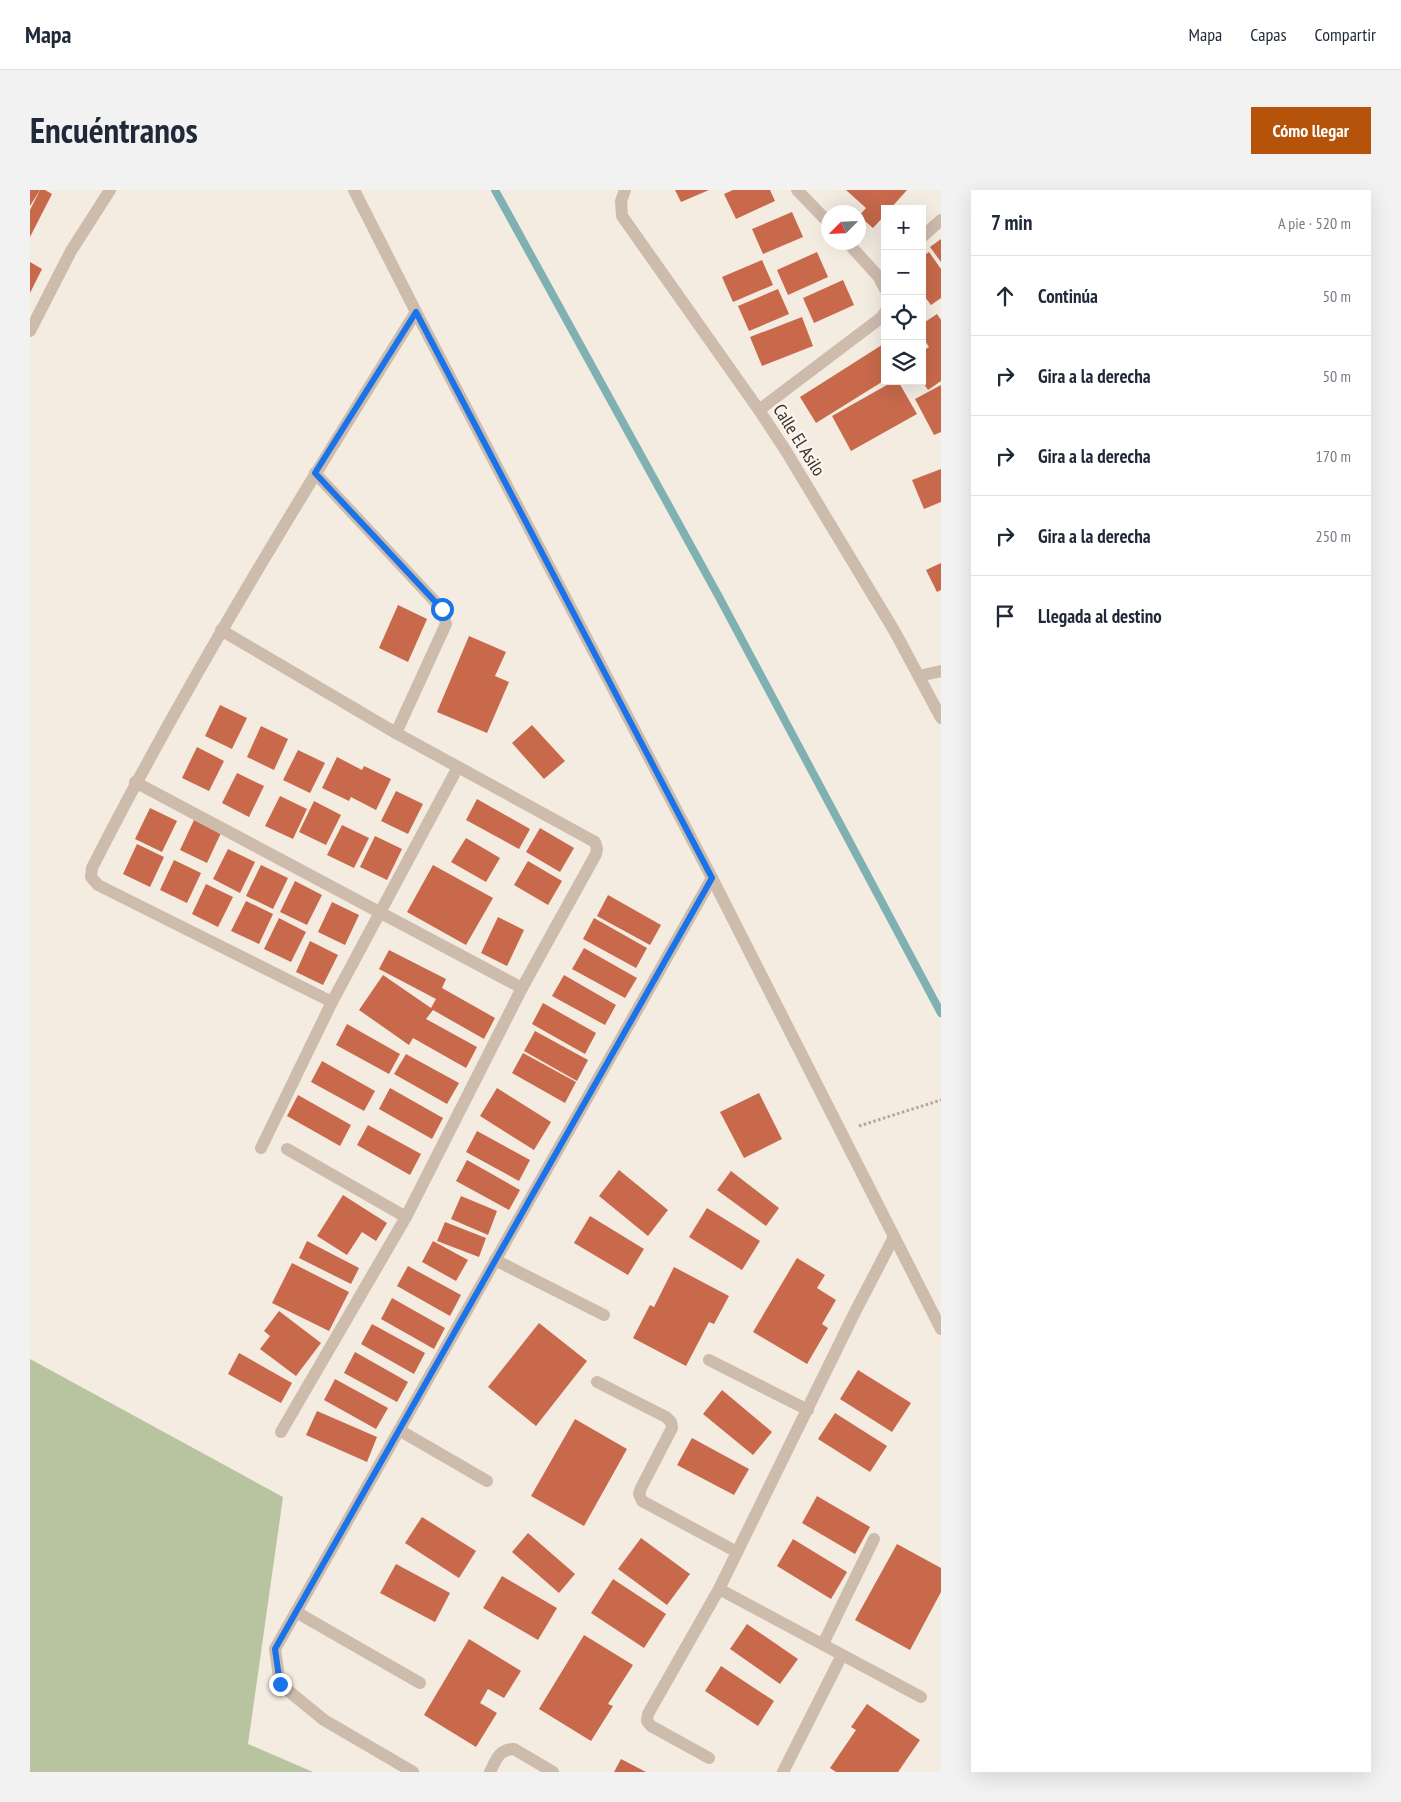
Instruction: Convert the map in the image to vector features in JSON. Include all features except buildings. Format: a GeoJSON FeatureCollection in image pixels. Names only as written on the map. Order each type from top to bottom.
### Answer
{"type":"FeatureCollection","features":[{"type":"Feature","properties":{"kind":"street"},"geometry":{"type":"LineString","coordinates":[[30,331],[71,251],[110,190]]}},
{"type":"Feature","properties":{"kind":"street"},"geometry":{"type":"LineString","coordinates":[[354,190],[712,878],[941,1329]]}},
{"type":"Feature","properties":{"kind":"street"},"geometry":{"type":"LineString","coordinates":[[612,190],[623,196]]}},
{"type":"Feature","properties":{"kind":"street"},"geometry":{"type":"LineString","coordinates":[[797,190],[821,215]]}},
{"type":"Feature","properties":{"kind":"street","name":"Calle El Asilo"},"geometry":{"type":"LineString","coordinates":[[623,196],[622,216],[759,410],[895,632],[941,718]]}},
{"type":"Feature","properties":{"kind":"street"},"geometry":{"type":"LineString","coordinates":[[926,233],[941,220]]}},
{"type":"Feature","properties":{"kind":"street"},"geometry":{"type":"LineString","coordinates":[[856,250],[881,273]]}},
{"type":"Feature","properties":{"kind":"street"},"geometry":{"type":"LineString","coordinates":[[332,1002],[98,885],[92,877],[92,868],[136,782],[221,630],[315,473],[416,312]]}},
{"type":"Feature","properties":{"kind":"street"},"geometry":{"type":"LineString","coordinates":[[759,410],[881,318]]}},
{"type":"Feature","properties":{"kind":"street"},"geometry":{"type":"LineString","coordinates":[[315,473],[442,609],[445,617],[446,624],[396,733]]}},
{"type":"Feature","properties":{"kind":"street"},"geometry":{"type":"LineString","coordinates":[[221,630],[396,733],[595,842],[598,848],[522,988],[406,1217],[281,1432]]}},
{"type":"Feature","properties":{"kind":"street"},"geometry":{"type":"LineString","coordinates":[[919,676],[941,671]]}},
{"type":"Feature","properties":{"kind":"street"},"geometry":{"type":"LineString","coordinates":[[261,1148],[332,1002],[458,767]]}},
{"type":"Feature","properties":{"kind":"street"},"geometry":{"type":"LineString","coordinates":[[136,782],[522,988]]}},
{"type":"Feature","properties":{"kind":"street"},"geometry":{"type":"LineString","coordinates":[[413,1772],[324,1720],[280,1684],[275,1649],[712,878]]}},
{"type":"Feature","properties":{"kind":"street"},"geometry":{"type":"LineString","coordinates":[[287,1149],[406,1217]]}},
{"type":"Feature","properties":{"kind":"street"},"geometry":{"type":"LineString","coordinates":[[709,1758],[651,1726],[647,1721],[648,1714],[719,1589],[808,1410],[854,1312],[894,1237]]}},
{"type":"Feature","properties":{"kind":"street"},"geometry":{"type":"LineString","coordinates":[[495,1260],[604,1315]]}},
{"type":"Feature","properties":{"kind":"street"},"geometry":{"type":"LineString","coordinates":[[709,1360],[808,1410]]}},
{"type":"Feature","properties":{"kind":"street"},"geometry":{"type":"LineString","coordinates":[[597,1382],[666,1417],[671,1422],[672,1428],[641,1488],[639,1494],[642,1501],[737,1552]]}},
{"type":"Feature","properties":{"kind":"street"},"geometry":{"type":"LineString","coordinates":[[399,1430],[487,1481]]}},
{"type":"Feature","properties":{"kind":"street"},"geometry":{"type":"LineString","coordinates":[[823,1644],[874,1538]]}},
{"type":"Feature","properties":{"kind":"street"},"geometry":{"type":"LineString","coordinates":[[719,1589],[921,1697]]}},
{"type":"Feature","properties":{"kind":"street"},"geometry":{"type":"LineString","coordinates":[[296,1612],[420,1683]]}},
{"type":"Feature","properties":{"kind":"street"},"geometry":{"type":"LineString","coordinates":[[783,1772],[842,1655]]}},
{"type":"Feature","properties":{"kind":"street"},"geometry":{"type":"LineString","coordinates":[[490,1772],[499,1754],[507,1749],[514,1749],[553,1772]]}},
{"type":"Feature","properties":{"kind":"path"},"geometry":{"type":"LineString","coordinates":[[840,1132],[941,1100]]}},
{"type":"Feature","properties":{"kind":"green space"},"geometry":{"type":"Polygon","coordinates":[[[30,1359],[283,1497],[248,1744],[313,1772],[30,1772],[30,1359]]]}},
{"type":"Feature","properties":{"kind":"waterway"},"geometry":{"type":"LineString","coordinates":[[495,190],[719,597],[941,1013]]}},
{"type":"Feature","properties":{"kind":"route"},"geometry":{"type":"LineString","coordinates":[[280,1684],[275,1649],[712,878],[416,312],[315,473],[442,609]]}}]}
